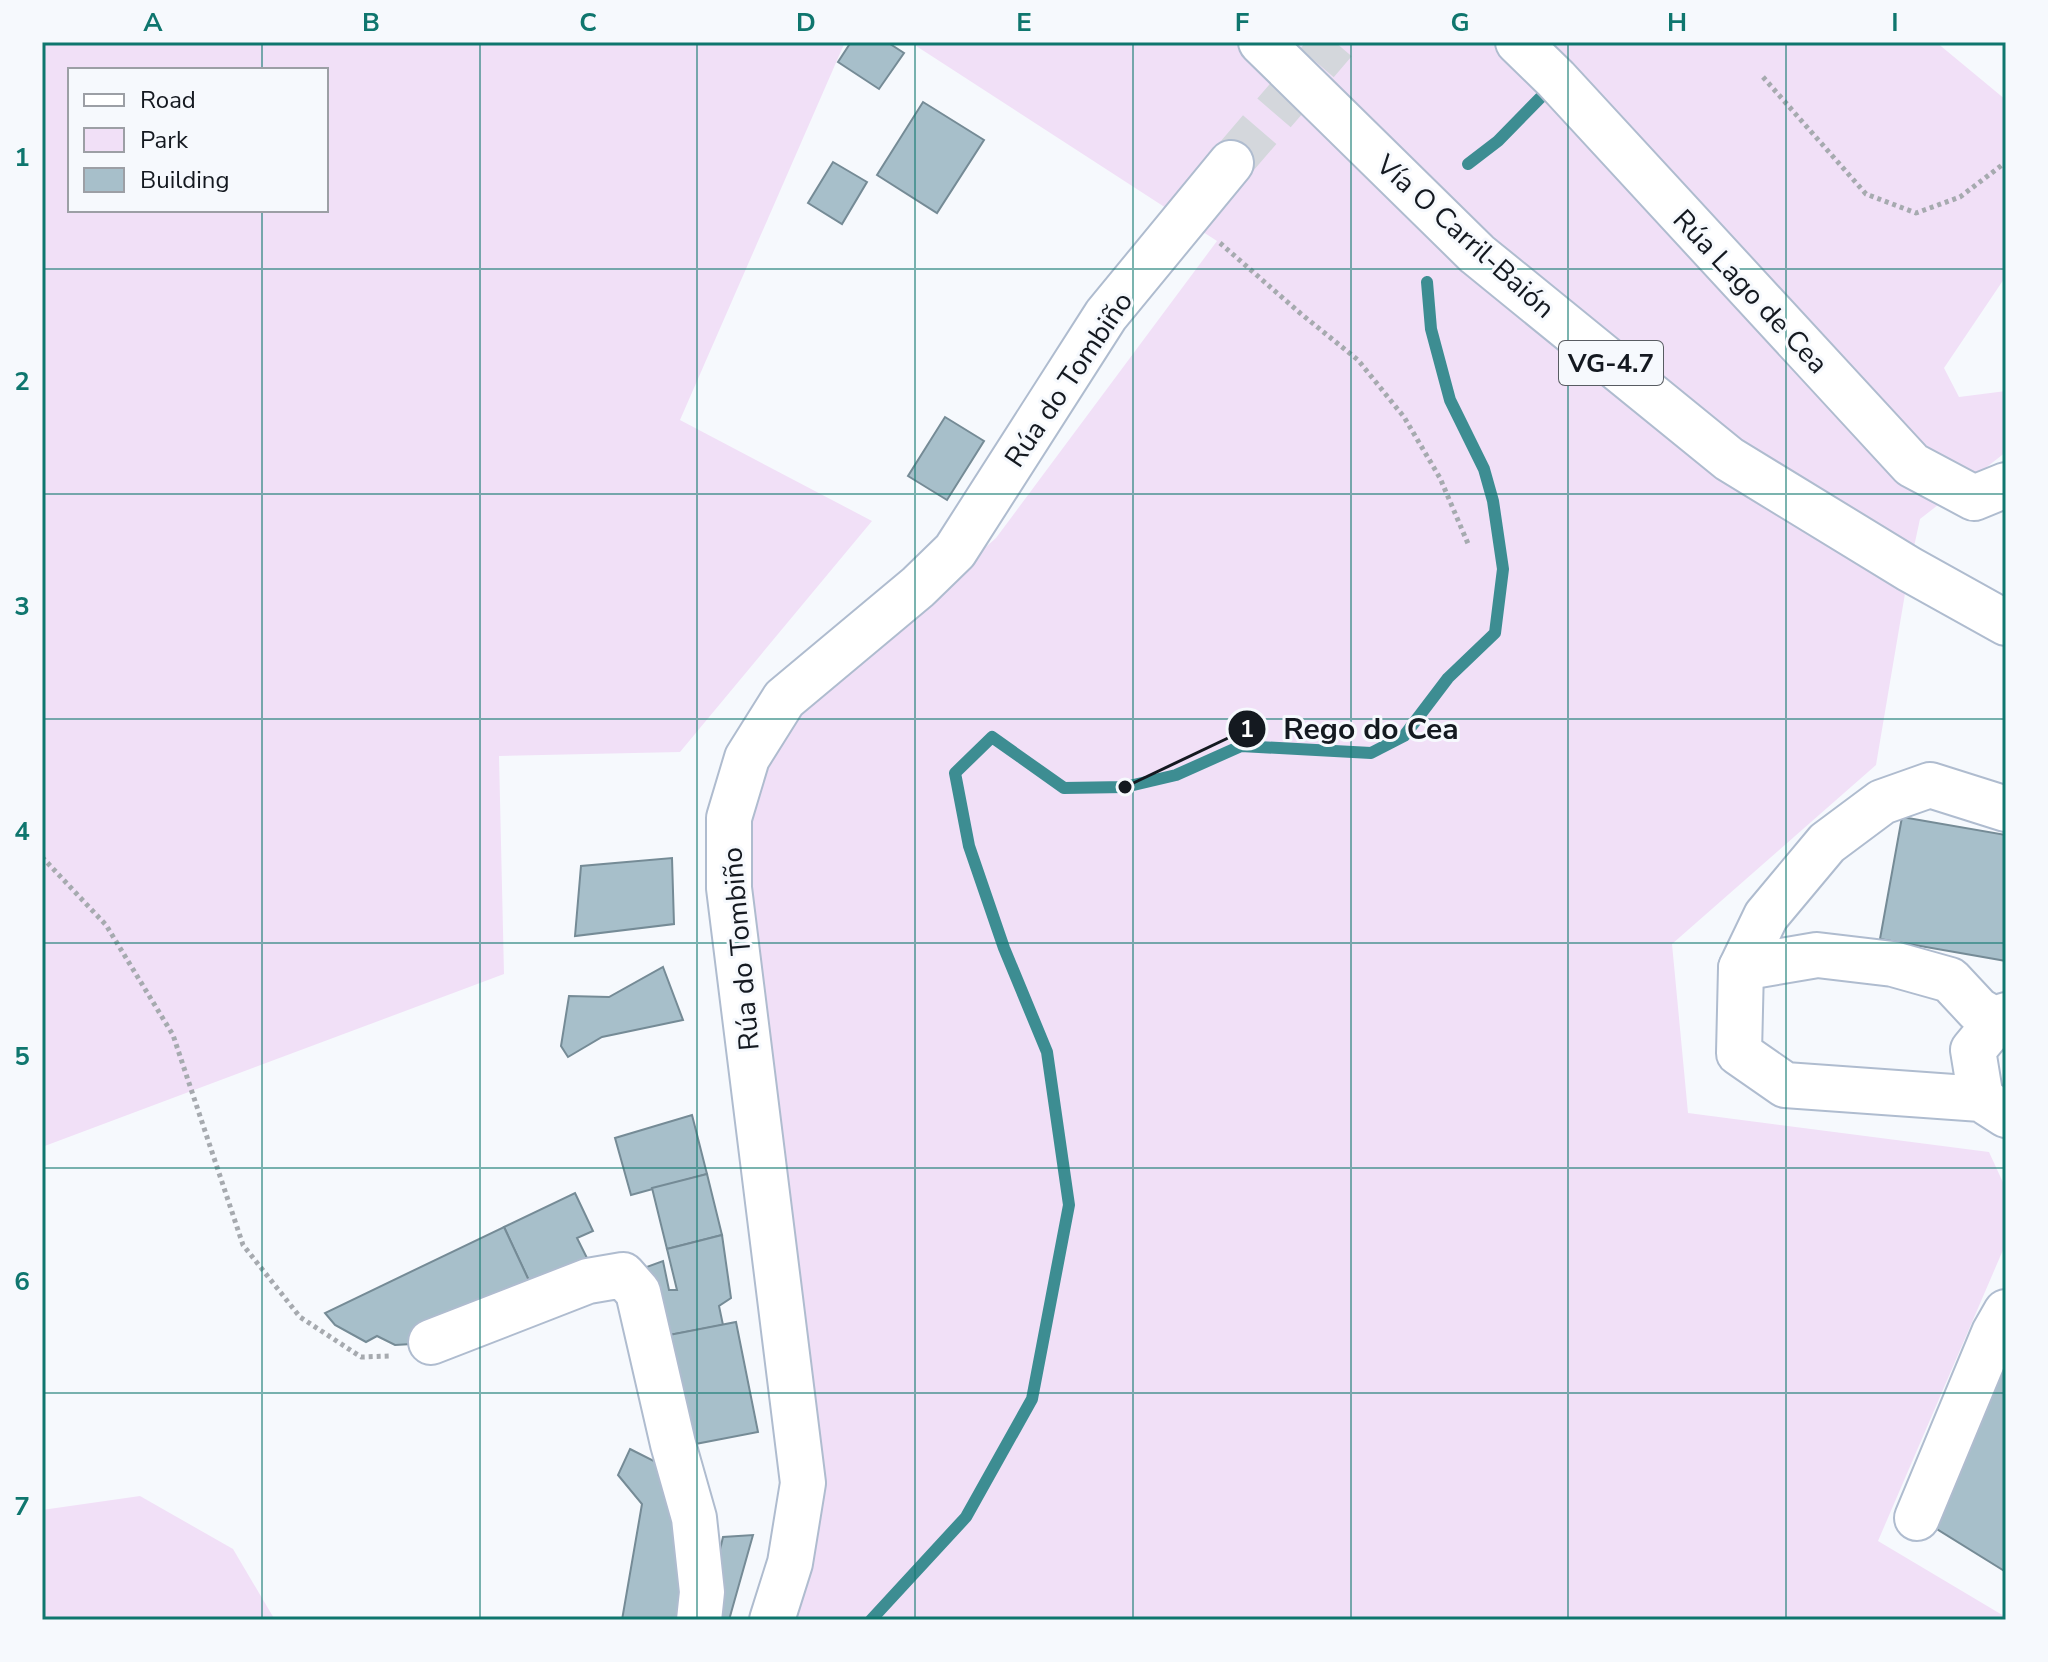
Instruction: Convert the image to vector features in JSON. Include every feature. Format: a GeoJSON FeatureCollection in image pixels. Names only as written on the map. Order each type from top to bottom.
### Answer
{"type":"FeatureCollection","features":[{"type":"Feature","properties":{"kind":"main road","name":"Vía O Carril-Baión"},"geometry":{"type":"LineString","coordinates":[[1261,42],[1477,254],[1729,459],[1909,569],[2006,623]]}},
{"type":"Feature","properties":{"kind":"main road","name":"Rúa Lago de Cea"},"geometry":{"type":"LineString","coordinates":[[1518,42],[1567,90],[1912,465],[1974,498],[2006,485]]}},
{"type":"Feature","properties":{"kind":"main road","name":"Rúa do Tombiño"},"geometry":{"type":"LineString","coordinates":[[772,1620],[790,1563],[803,1483],[729,888],[729,818],[747,758],[784,699],[918,587],[955,551],[1106,315],[1231,163]]}},
{"type":"Feature","properties":{"kind":"main road"},"geometry":{"type":"LineString","coordinates":[[1741,968],[1817,955],[1893,964],[1950,980],[1978,1010],[2002,1018],[1973,1050],[1994,1107],[1785,1085],[1739,1053],[1741,968],[1766,916],[1827,843],[1882,802],[1930,785],[2006,809]]}},
{"type":"Feature","properties":{"kind":"main road"},"geometry":{"type":"LineString","coordinates":[[431,1342],[588,1281],[623,1275],[638,1292],[673,1444],[694,1518],[702,1592],[699,1620]]}},
{"type":"Feature","properties":{"kind":"main road"},"geometry":{"type":"LineString","coordinates":[[1917,1518],[1994,1333],[2006,1312]]}},
{"type":"Feature","properties":{"kind":"path"},"geometry":{"type":"LineString","coordinates":[[1763,77],[1866,194],[1916,213],[1960,197],[2006,162]]}},
{"type":"Feature","properties":{"kind":"path"},"geometry":{"type":"LineString","coordinates":[[1166,242],[1217,241],[1358,360],[1404,417],[1440,478],[1469,546]]}},
{"type":"Feature","properties":{"kind":"path"},"geometry":{"type":"LineString","coordinates":[[42,857],[106,925],[173,1035],[243,1245],[300,1317],[361,1357],[393,1356],[431,1342]]}},
{"type":"Feature","properties":{"kind":"green space"},"geometry":{"type":"Polygon","coordinates":[[[42,42],[845,42],[680,420],[872,521],[680,752],[499,756],[504,974],[42,1147],[42,42]]]}},
{"type":"Feature","properties":{"kind":"green space"},"geometry":{"type":"Polygon","coordinates":[[[910,42],[1936,42],[2006,100],[2006,276],[1944,368],[1959,397],[2006,391],[2006,452],[1920,519],[1876,765],[1672,944],[1688,1113],[1989,1152],[2006,1189],[2006,1243],[1878,1541],[2004,1616],[2006,1614],[2006,1620],[771,1620],[803,1483],[729,888],[747,758],[996,538],[1217,241],[910,42]]]}},
{"type":"Feature","properties":{"kind":"green space"},"geometry":{"type":"Polygon","coordinates":[[[140,1496],[233,1549],[275,1620],[42,1620],[42,1510],[140,1496]]]}},
{"type":"Feature","properties":{"kind":"building"},"geometry":{"type":"Polygon","coordinates":[[[851,42],[887,42],[904,53],[879,89],[838,62],[851,42]]]}},
{"type":"Feature","properties":{"kind":"building"},"geometry":{"type":"Polygon","coordinates":[[[923,102],[984,140],[937,213],[877,175],[923,102]]]}},
{"type":"Feature","properties":{"kind":"building"},"geometry":{"type":"Polygon","coordinates":[[[833,162],[867,182],[842,224],[808,203],[833,162]]]}},
{"type":"Feature","properties":{"kind":"building"},"geometry":{"type":"Polygon","coordinates":[[[945,417],[984,441],[947,500],[908,476],[945,417]]]}},
{"type":"Feature","properties":{"kind":"building"},"geometry":{"type":"Polygon","coordinates":[[[1902,817],[2006,835],[2006,961],[1880,939],[1902,817]]]}},
{"type":"Feature","properties":{"kind":"building"},"geometry":{"type":"Polygon","coordinates":[[[672,858],[674,924],[575,936],[581,866],[672,858]]]}},
{"type":"Feature","properties":{"kind":"building"},"geometry":{"type":"Polygon","coordinates":[[[663,967],[683,1020],[602,1037],[568,1057],[561,1046],[569,996],[609,997],[663,967]]]}},
{"type":"Feature","properties":{"kind":"building"},"geometry":{"type":"Polygon","coordinates":[[[692,1115],[707,1174],[631,1195],[615,1138],[692,1115]]]}},
{"type":"Feature","properties":{"kind":"building"},"geometry":{"type":"Polygon","coordinates":[[[707,1174],[722,1235],[667,1249],[652,1188],[707,1174]]]}},
{"type":"Feature","properties":{"kind":"building"},"geometry":{"type":"Polygon","coordinates":[[[575,1193],[593,1231],[577,1238],[587,1258],[531,1285],[504,1227],[575,1193]]]}},
{"type":"Feature","properties":{"kind":"building"},"geometry":{"type":"Polygon","coordinates":[[[504,1227],[531,1285],[412,1344],[395,1345],[377,1336],[366,1342],[335,1325],[325,1313],[504,1227]]]}},
{"type":"Feature","properties":{"kind":"building"},"geometry":{"type":"Polygon","coordinates":[[[722,1235],[731,1298],[719,1306],[723,1325],[664,1336],[641,1269],[663,1261],[669,1290],[677,1290],[667,1249],[722,1235]]]}},
{"type":"Feature","properties":{"kind":"building"},"geometry":{"type":"Polygon","coordinates":[[[736,1322],[758,1432],[685,1446],[664,1336],[736,1322]]]}},
{"type":"Feature","properties":{"kind":"building"},"geometry":{"type":"Polygon","coordinates":[[[2006,1356],[2006,1572],[1932,1526],[2006,1356]]]}},
{"type":"Feature","properties":{"kind":"building"},"geometry":{"type":"Polygon","coordinates":[[[630,1449],[654,1461],[668,1474],[686,1585],[678,1620],[622,1620],[642,1504],[618,1475],[630,1449]]]}},
{"type":"Feature","properties":{"kind":"building"},"geometry":{"type":"Polygon","coordinates":[[[753,1535],[729,1620],[707,1620],[723,1537],[753,1535]]]}},
{"type":"Feature","properties":{"kind":"waterway"},"geometry":{"type":"LineString","coordinates":[[1468,164],[1498,141],[1544,94]]}},
{"type":"Feature","properties":{"kind":"waterway"},"geometry":{"type":"LineString","coordinates":[[871,1620],[966,1517],[1032,1399],[1069,1205],[1047,1052],[1004,948],[969,846],[955,773],[992,737],[1064,788],[1125,787],[1176,775],[1241,746],[1371,753],[1404,736],[1448,678],[1495,633],[1503,569],[1493,501],[1484,469],[1450,400],[1431,329],[1427,282]]}},
{"type":"Feature","properties":{"kind":"tunnel"},"geometry":{"type":"LineString","coordinates":[[1231,163],[1335,42]]}},
{"type":"Feature","properties":{"kind":"place","name":"Rego do Cea"},"geometry":{"type":"Point","coordinates":[1125,787]}}]}
